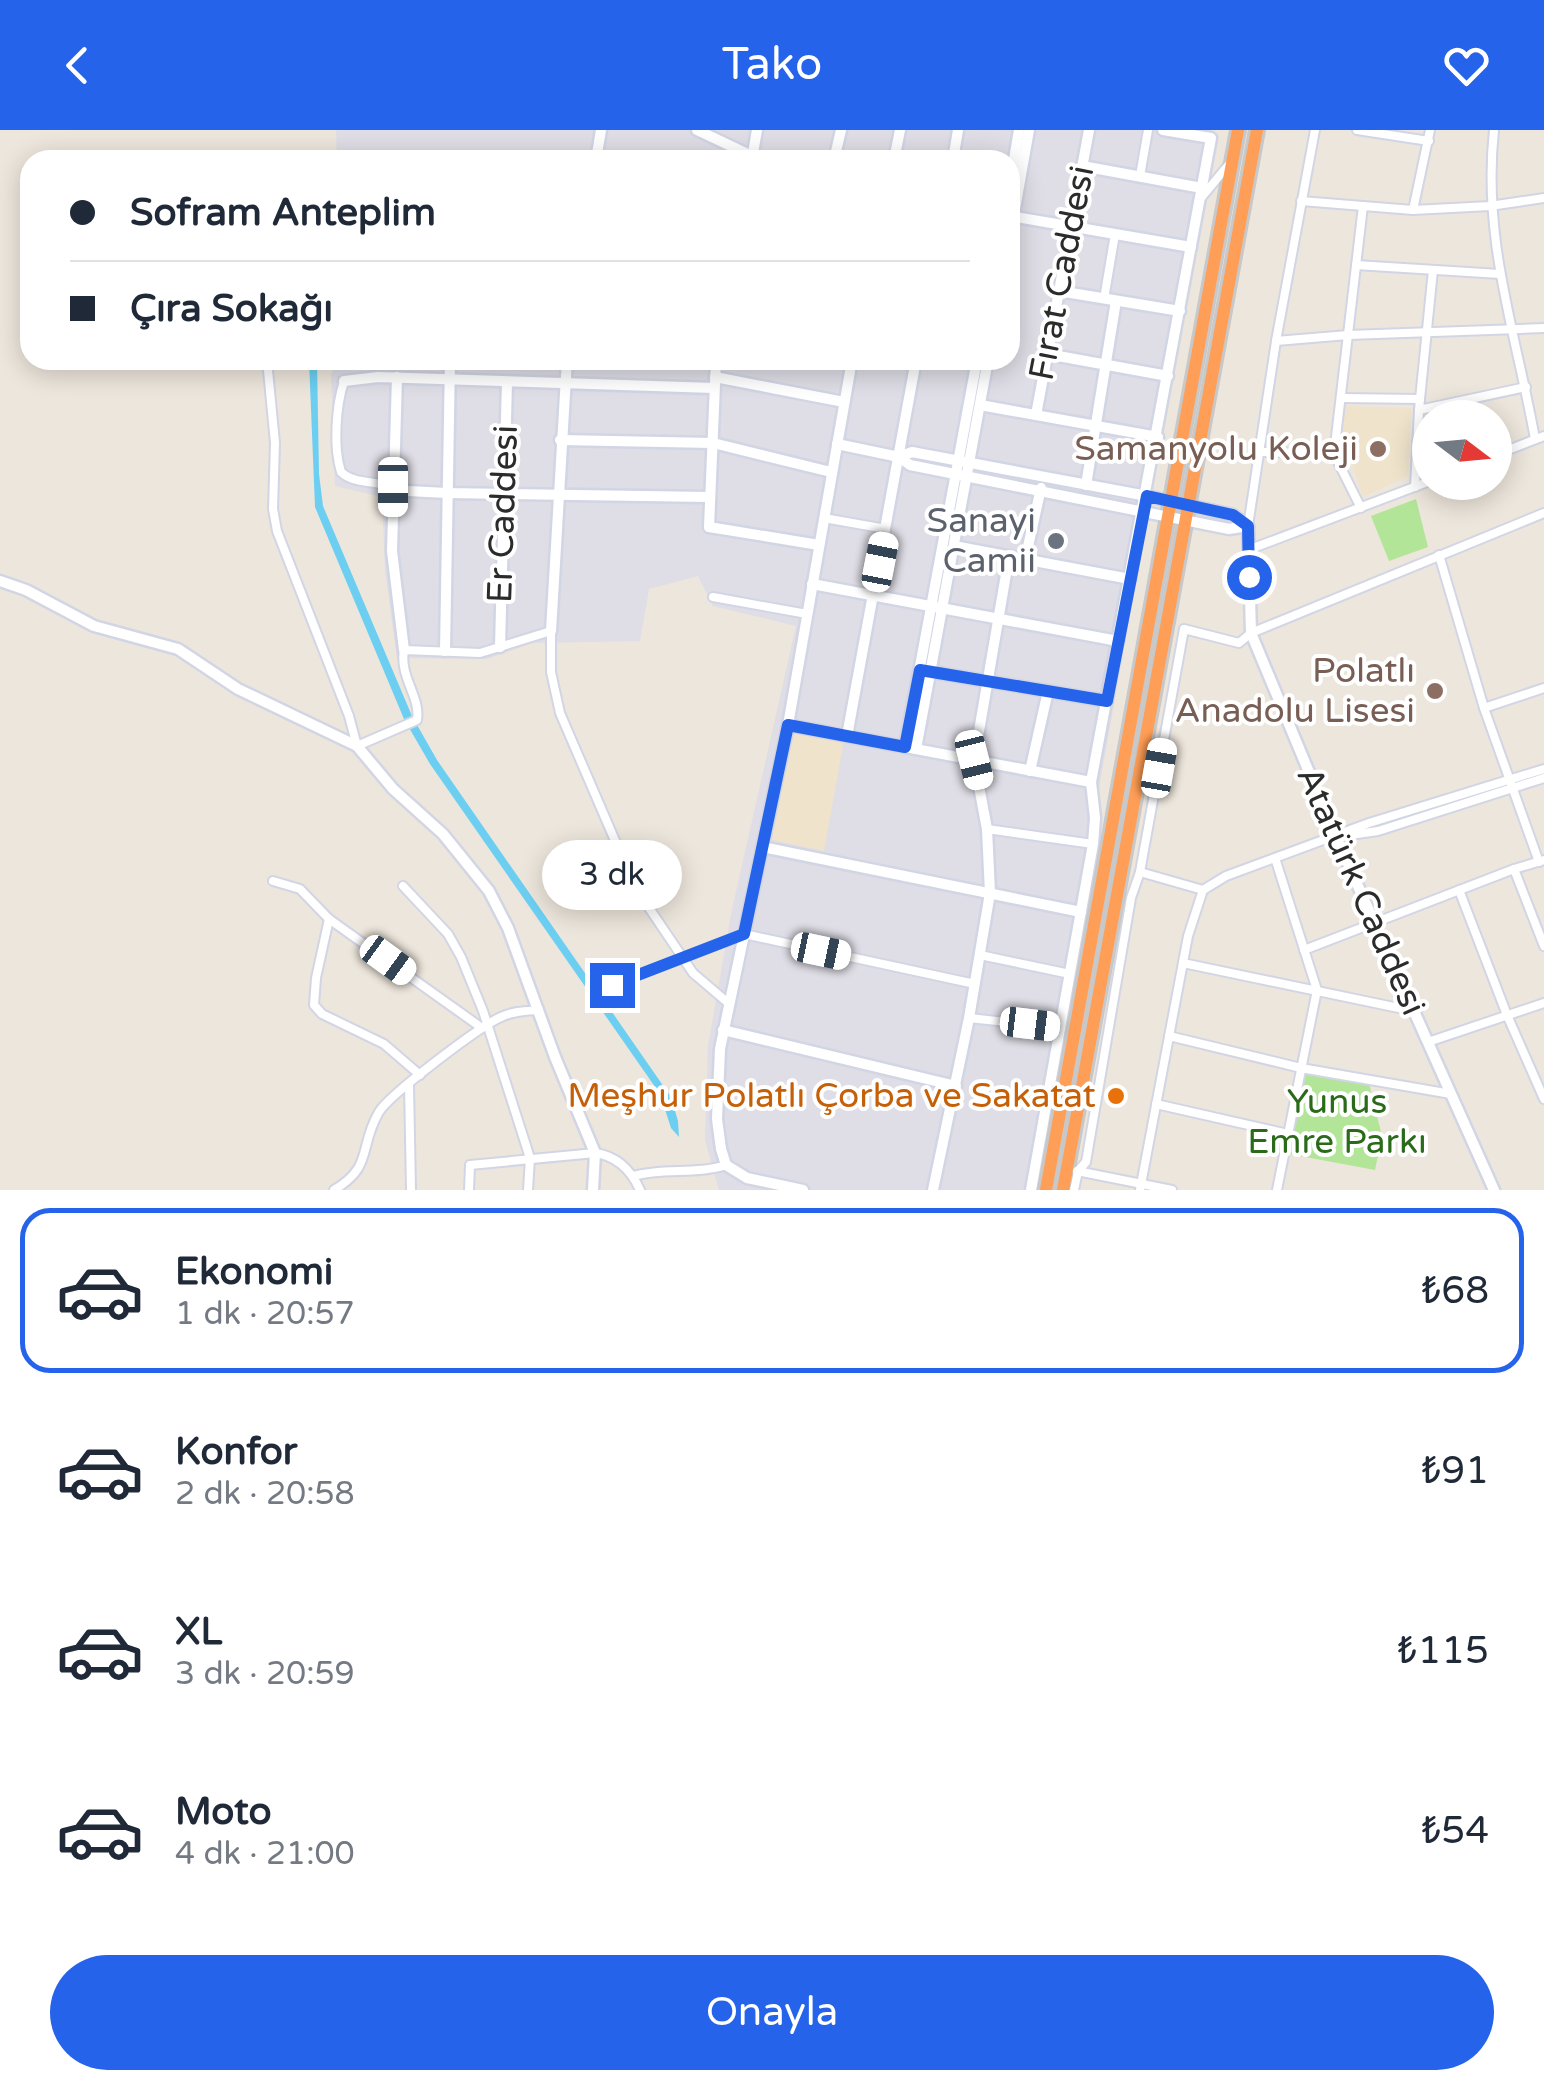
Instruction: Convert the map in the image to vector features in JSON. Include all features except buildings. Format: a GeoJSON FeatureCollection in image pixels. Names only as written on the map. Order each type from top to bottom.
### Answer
{"type":"FeatureCollection","features":[{"type":"Feature","properties":{"kind":"highway"},"geometry":{"type":"LineString","coordinates":[[1046,1190],[1238,130]]}},
{"type":"Feature","properties":{"kind":"highway"},"geometry":{"type":"LineString","coordinates":[[1064,1190],[1073,1170],[1258,130]]}},
{"type":"Feature","properties":{"kind":"street"},"geometry":{"type":"LineString","coordinates":[[697,130],[737,150]]}},
{"type":"Feature","properties":{"kind":"street"},"geometry":{"type":"LineString","coordinates":[[1020,176],[1029,130]]}},
{"type":"Feature","properties":{"kind":"street","name":"Fırat Caddesi"},"geometry":{"type":"LineString","coordinates":[[1036,415],[1089,130]]}},
{"type":"Feature","properties":{"kind":"street"},"geometry":{"type":"LineString","coordinates":[[1140,176],[1148,130]]}},
{"type":"Feature","properties":{"kind":"street"},"geometry":{"type":"LineString","coordinates":[[1031,1190],[1093,844],[1091,782],[1212,134],[1164,130]]}},
{"type":"Feature","properties":{"kind":"street"},"geometry":{"type":"LineString","coordinates":[[1248,526],[1300,201],[1316,130]]}},
{"type":"Feature","properties":{"kind":"street"},"geometry":{"type":"LineString","coordinates":[[1357,130],[1429,141]]}},
{"type":"Feature","properties":{"kind":"street"},"geometry":{"type":"LineString","coordinates":[[1413,210],[1430,130]]}},
{"type":"Feature","properties":{"kind":"street"},"geometry":{"type":"LineString","coordinates":[[1494,130],[1490,206],[1512,331],[1539,438],[1512,448]]}},
{"type":"Feature","properties":{"kind":"street"},"geometry":{"type":"LineString","coordinates":[[1201,193],[1233,159]]}},
{"type":"Feature","properties":{"kind":"street"},"geometry":{"type":"LineString","coordinates":[[1082,166],[1140,176],[1201,193]]}},
{"type":"Feature","properties":{"kind":"street"},"geometry":{"type":"LineString","coordinates":[[1300,201],[1413,210],[1490,206],[1544,198]]}},
{"type":"Feature","properties":{"kind":"street"},"geometry":{"type":"LineString","coordinates":[[1361,508],[1334,454],[1363,206]]}},
{"type":"Feature","properties":{"kind":"street"},"geometry":{"type":"LineString","coordinates":[[1020,218],[1192,247]]}},
{"type":"Feature","properties":{"kind":"street"},"geometry":{"type":"LineString","coordinates":[[1086,485],[1106,365],[1115,234]]}},
{"type":"Feature","properties":{"kind":"street"},"geometry":{"type":"LineString","coordinates":[[1356,266],[1500,274]]}},
{"type":"Feature","properties":{"kind":"street"},"geometry":{"type":"LineString","coordinates":[[1419,400],[1432,270]]}},
{"type":"Feature","properties":{"kind":"street"},"geometry":{"type":"LineString","coordinates":[[1059,291],[1180,311]]}},
{"type":"Feature","properties":{"kind":"street"},"geometry":{"type":"LineString","coordinates":[[1276,342],[1348,334],[1544,328]]}},
{"type":"Feature","properties":{"kind":"street"},"geometry":{"type":"LineString","coordinates":[[1047,354],[1168,376]]}},
{"type":"Feature","properties":{"kind":"street"},"geometry":{"type":"LineString","coordinates":[[269,370],[277,531],[357,746]]}},
{"type":"Feature","properties":{"kind":"street"},"geometry":{"type":"LineString","coordinates":[[445,651],[449,370]]}},
{"type":"Feature","properties":{"kind":"street"},"geometry":{"type":"LineString","coordinates":[[565,370],[551,631],[551,672],[560,713],[636,887],[703,984],[728,1002]]}},
{"type":"Feature","properties":{"kind":"street"},"geometry":{"type":"LineString","coordinates":[[716,370],[709,527],[819,545]]}},
{"type":"Feature","properties":{"kind":"street"},"geometry":{"type":"LineString","coordinates":[[803,1190],[747,1178],[726,1165],[717,1119],[718,1062],[788,725],[850,370]]}},
{"type":"Feature","properties":{"kind":"street"},"geometry":{"type":"LineString","coordinates":[[846,736],[914,370]]}},
{"type":"Feature","properties":{"kind":"street"},"geometry":{"type":"LineString","coordinates":[[937,607],[954,546],[976,370]]}},
{"type":"Feature","properties":{"kind":"street"},"geometry":{"type":"LineString","coordinates":[[964,462],[986,370]]}},
{"type":"Feature","properties":{"kind":"street"},"geometry":{"type":"LineString","coordinates":[[357,746],[404,728],[418,720],[420,714],[402,668],[404,650],[393,562],[397,377]]}},
{"type":"Feature","properties":{"kind":"street"},"geometry":{"type":"LineString","coordinates":[[710,497],[447,494],[408,492],[376,482],[357,481],[341,472],[338,440],[344,381],[397,377],[564,384],[715,382],[844,402]]}},
{"type":"Feature","properties":{"kind":"street","name":"Er Caddesi"},"geometry":{"type":"LineString","coordinates":[[500,647],[507,382]]}},
{"type":"Feature","properties":{"kind":"street"},"geometry":{"type":"LineString","coordinates":[[1444,400],[1526,387]]}},
{"type":"Feature","properties":{"kind":"street"},"geometry":{"type":"LineString","coordinates":[[1341,398],[1412,403]]}},
{"type":"Feature","properties":{"kind":"street"},"geometry":{"type":"LineString","coordinates":[[980,405],[1158,436]]}},
{"type":"Feature","properties":{"kind":"street"},"geometry":{"type":"LineString","coordinates":[[560,440],[712,444],[831,472]]}},
{"type":"Feature","properties":{"kind":"street"},"geometry":{"type":"LineString","coordinates":[[837,444],[899,456],[912,452],[1147,496],[1233,515],[1248,526]]}},
{"type":"Feature","properties":{"kind":"street"},"geometry":{"type":"LineString","coordinates":[[1262,452],[1334,454]]}},
{"type":"Feature","properties":{"kind":"street"},"geometry":{"type":"LineString","coordinates":[[899,456],[910,465],[1228,530],[1248,526]]}},
{"type":"Feature","properties":{"kind":"street"},"geometry":{"type":"LineString","coordinates":[[910,748],[962,476]]}},
{"type":"Feature","properties":{"kind":"street"},"geometry":{"type":"LineString","coordinates":[[1025,560],[1044,477]]}},
{"type":"Feature","properties":{"kind":"street"},"geometry":{"type":"LineString","coordinates":[[1248,550],[1412,488]]}},
{"type":"Feature","properties":{"kind":"street"},"geometry":{"type":"LineString","coordinates":[[1073,1170],[1086,1162],[1131,898],[1140,872],[1184,628],[1239,643],[1251,633],[1544,514]]}},
{"type":"Feature","properties":{"kind":"street"},"geometry":{"type":"LineString","coordinates":[[824,518],[886,529]]}},
{"type":"Feature","properties":{"kind":"street","name":"Atatürk Caddesi"},"geometry":{"type":"LineString","coordinates":[[1248,526],[1251,633],[1336,837],[1494,1190]]}},
{"type":"Feature","properties":{"kind":"street"},"geometry":{"type":"LineString","coordinates":[[954,546],[1130,579]]}},
{"type":"Feature","properties":{"kind":"street"},"geometry":{"type":"LineString","coordinates":[[1304,950],[1541,861],[1509,784],[1438,555]]}},
{"type":"Feature","properties":{"kind":"street"},"geometry":{"type":"LineString","coordinates":[[933,1190],[990,893],[986,829],[974,760],[1008,557]]}},
{"type":"Feature","properties":{"kind":"street"},"geometry":{"type":"LineString","coordinates":[[0,581],[35,594],[94,626],[178,649],[238,689],[357,746],[393,789],[443,834],[489,890],[504,918],[595,1152],[593,1190]]}},
{"type":"Feature","properties":{"kind":"street"},"geometry":{"type":"LineString","coordinates":[[812,584],[1118,641]]}},
{"type":"Feature","properties":{"kind":"street"},"geometry":{"type":"LineString","coordinates":[[713,598],[807,614]]}},
{"type":"Feature","properties":{"kind":"street"},"geometry":{"type":"LineString","coordinates":[[404,650],[480,653],[551,631]]}},
{"type":"Feature","properties":{"kind":"street"},"geometry":{"type":"LineString","coordinates":[[925,671],[1107,701]]}},
{"type":"Feature","properties":{"kind":"street"},"geometry":{"type":"LineString","coordinates":[[1484,708],[1544,688]]}},
{"type":"Feature","properties":{"kind":"street"},"geometry":{"type":"LineString","coordinates":[[1030,771],[1048,691]]}},
{"type":"Feature","properties":{"kind":"street"},"geometry":{"type":"LineString","coordinates":[[788,725],[1091,782]]}},
{"type":"Feature","properties":{"kind":"street"},"geometry":{"type":"LineString","coordinates":[[1140,1187],[1183,962],[1203,890],[1226,876],[1275,858],[1336,837],[1378,831],[1544,770]]}},
{"type":"Feature","properties":{"kind":"street"},"geometry":{"type":"LineString","coordinates":[[1509,784],[1544,778]]}},
{"type":"Feature","properties":{"kind":"street"},"geometry":{"type":"LineString","coordinates":[[986,829],[1093,844]]}},
{"type":"Feature","properties":{"kind":"street"},"geometry":{"type":"LineString","coordinates":[[762,847],[1082,912]]}},
{"type":"Feature","properties":{"kind":"street"},"geometry":{"type":"LineString","coordinates":[[1275,858],[1317,990],[1276,1190]]}},
{"type":"Feature","properties":{"kind":"street"},"geometry":{"type":"LineString","coordinates":[[1514,869],[1544,946]]}},
{"type":"Feature","properties":{"kind":"street"},"geometry":{"type":"LineString","coordinates":[[1140,872],[1203,890]]}},
{"type":"Feature","properties":{"kind":"street"},"geometry":{"type":"LineString","coordinates":[[273,881],[300,890],[328,919],[485,1026]]}},
{"type":"Feature","properties":{"kind":"street"},"geometry":{"type":"LineString","coordinates":[[404,886],[454,943],[530,1158],[528,1190]]}},
{"type":"Feature","properties":{"kind":"street"},"geometry":{"type":"LineString","coordinates":[[1459,890],[1507,1015],[1539,1076],[1544,1099]]}},
{"type":"Feature","properties":{"kind":"street"},"geometry":{"type":"LineString","coordinates":[[328,919],[314,1005],[322,1014],[384,1044],[420,1076]]}},
{"type":"Feature","properties":{"kind":"street"},"geometry":{"type":"LineString","coordinates":[[612,985],[744,934],[975,984]]}},
{"type":"Feature","properties":{"kind":"street"},"geometry":{"type":"LineString","coordinates":[[980,955],[1070,974]]}},
{"type":"Feature","properties":{"kind":"street"},"geometry":{"type":"LineString","coordinates":[[1183,962],[1414,1011]]}},
{"type":"Feature","properties":{"kind":"street"},"geometry":{"type":"LineString","coordinates":[[1428,1042],[1544,1003]]}},
{"type":"Feature","properties":{"kind":"street"},"geometry":{"type":"LineString","coordinates":[[334,1190],[355,1176],[378,1113],[390,1098],[485,1026],[510,1014],[540,1010]]}},
{"type":"Feature","properties":{"kind":"street"},"geometry":{"type":"LineString","coordinates":[[969,1018],[1060,1028]]}},
{"type":"Feature","properties":{"kind":"street"},"geometry":{"type":"LineString","coordinates":[[723,1030],[956,1086]]}},
{"type":"Feature","properties":{"kind":"street"},"geometry":{"type":"LineString","coordinates":[[1169,1036],[1302,1068],[1451,1094]]}},
{"type":"Feature","properties":{"kind":"street"},"geometry":{"type":"LineString","coordinates":[[409,1086],[412,1190]]}},
{"type":"Feature","properties":{"kind":"street"},"geometry":{"type":"LineString","coordinates":[[1156,1104],[1288,1134]]}},
{"type":"Feature","properties":{"kind":"street"},"geometry":{"type":"LineString","coordinates":[[469,1190],[470,1165],[595,1152],[618,1161],[634,1176],[640,1190]]}},
{"type":"Feature","properties":{"kind":"street"},"geometry":{"type":"LineString","coordinates":[[634,1176],[661,1170],[706,1171],[726,1165]]}},
{"type":"Feature","properties":{"kind":"street"},"geometry":{"type":"LineString","coordinates":[[1073,1170],[1140,1187],[1172,1190]]}},
{"type":"Feature","properties":{"kind":"street"},"geometry":{"type":"LineString","coordinates":[[1073,1170],[1074,1190]]}},
{"type":"Feature","properties":{"kind":"shaded area"},"geometry":{"type":"Polygon","coordinates":[[[336,130],[1196,130],[1216,135],[1027,1190],[719,1190],[705,1140],[708,1046],[731,914],[796,626],[713,606],[698,576],[649,589],[640,641],[533,643],[487,659],[397,658],[385,570],[382,497],[335,486],[331,374],[333,370],[1020,370],[1020,150],[337,150],[336,130]]]}},
{"type":"Feature","properties":{"kind":"shaded area","name":"Samanyolu Koleji"},"geometry":{"type":"Polygon","coordinates":[[[1346,406],[1411,408],[1408,476],[1363,497],[1339,423],[1346,406]]]}},
{"type":"Feature","properties":{"kind":"shaded area"},"geometry":{"type":"Polygon","coordinates":[[[802,733],[844,740],[824,851],[772,840],[769,835],[789,741],[802,733]]]}},
{"type":"Feature","properties":{"kind":"green space"},"geometry":{"type":"Polygon","coordinates":[[[1416,500],[1428,547],[1389,561],[1371,516],[1416,500]]]}},
{"type":"Feature","properties":{"kind":"green space","name":"Yunus Emre Parkı"},"geometry":{"type":"Polygon","coordinates":[[[1304,1071],[1369,1083],[1382,1136],[1375,1170],[1289,1154],[1304,1071]]]}},
{"type":"Feature","properties":{"kind":"water"},"geometry":{"type":"Polygon","coordinates":[[[309,370],[317,370],[323,506],[412,716],[437,760],[671,1097],[679,1137],[671,1128],[660,1094],[430,764],[404,719],[315,507],[309,370]]]}},
{"type":"Feature","properties":{"kind":"place","name":"Samanyolu Koleji"},"geometry":{"type":"Point","coordinates":[1378,449]}},
{"type":"Feature","properties":{"kind":"place","name":"Sanayi Camii"},"geometry":{"type":"Point","coordinates":[1056,541]}},
{"type":"Feature","properties":{"kind":"place","name":"Polatlı Anadolu Lisesi"},"geometry":{"type":"Point","coordinates":[1435,691]}},
{"type":"Feature","properties":{"kind":"place","name":"Meşhur Polatlı Çorba ve Sakatat"},"geometry":{"type":"Point","coordinates":[1116,1096]}},
{"type":"Feature","properties":{"kind":"route"},"geometry":{"type":"LineString","coordinates":[[612,985],[744,934],[788,725],[905,747],[920,670],[1107,701],[1147,496],[1233,515],[1248,526],[1249,577]]}}]}
